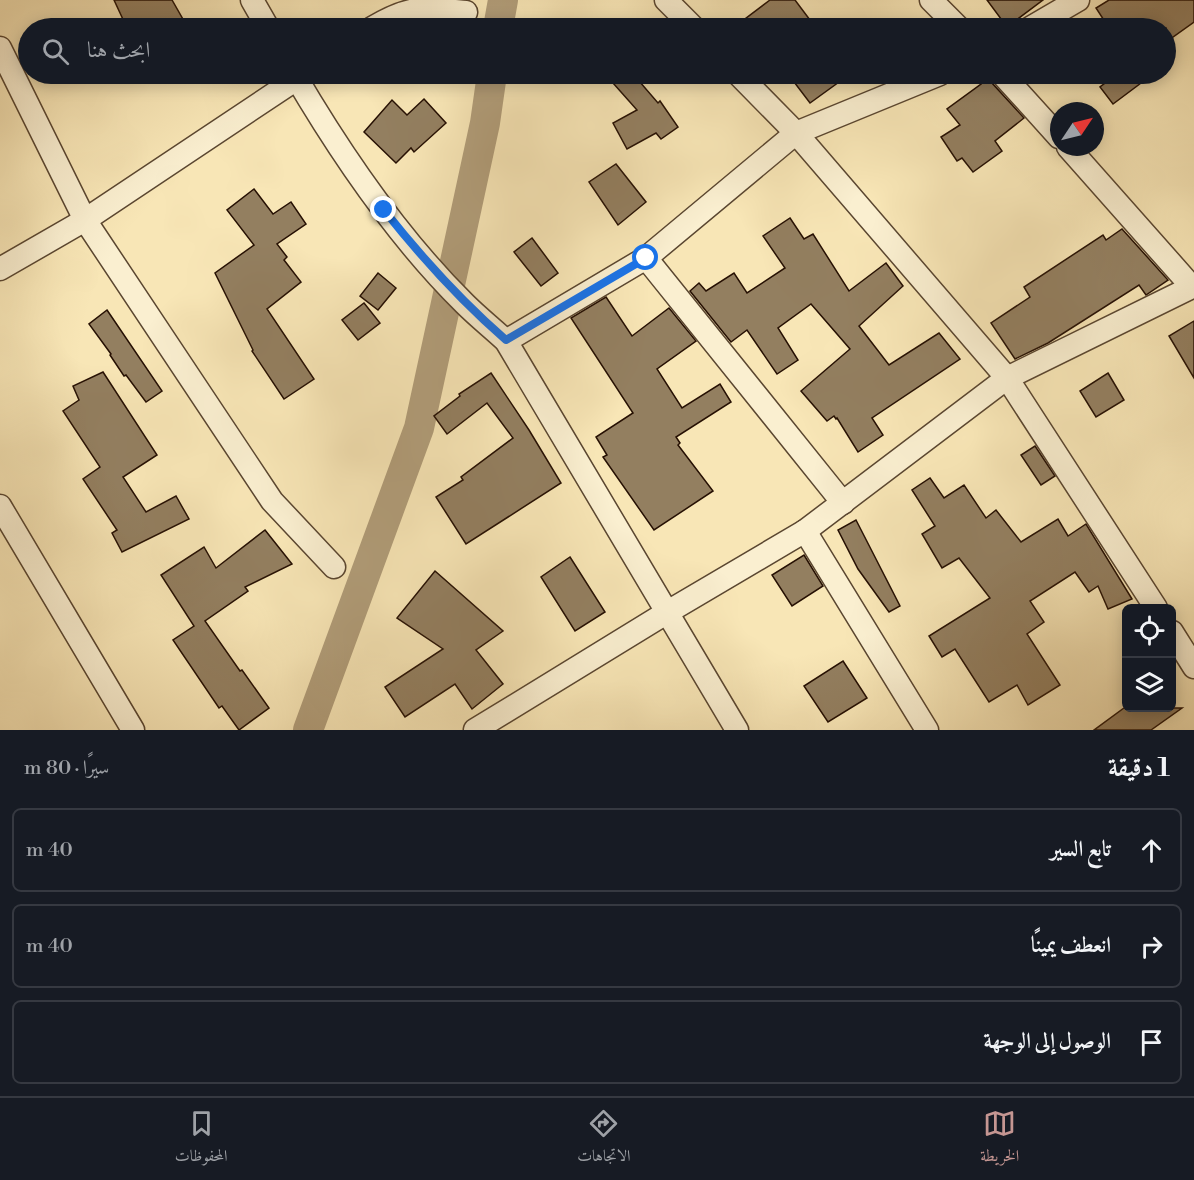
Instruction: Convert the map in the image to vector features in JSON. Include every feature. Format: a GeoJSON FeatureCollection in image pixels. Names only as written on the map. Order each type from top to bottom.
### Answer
{"type":"FeatureCollection","features":[{"type":"Feature","properties":{"kind":"street"},"geometry":{"type":"LineString","coordinates":[[252,0],[262,18]]}},
{"type":"Feature","properties":{"kind":"street"},"geometry":{"type":"LineString","coordinates":[[666,0],[683,18]]}},
{"type":"Feature","properties":{"kind":"street"},"geometry":{"type":"LineString","coordinates":[[931,0],[949,18]]}},
{"type":"Feature","properties":{"kind":"street"},"geometry":{"type":"LineString","coordinates":[[1047,18],[1078,0]]}},
{"type":"Feature","properties":{"kind":"street"},"geometry":{"type":"LineString","coordinates":[[390,18],[401,12],[423,8],[466,12]]}},
{"type":"Feature","properties":{"kind":"street"},"geometry":{"type":"LineString","coordinates":[[0,48],[85,220],[272,501],[334,567]]}},
{"type":"Feature","properties":{"kind":"street"},"geometry":{"type":"LineString","coordinates":[[0,269],[85,220],[285,84]]}},
{"type":"Feature","properties":{"kind":"street"},"geometry":{"type":"LineString","coordinates":[[303,84],[351,165],[384,210],[465,304],[506,340],[737,730]]}},
{"type":"Feature","properties":{"kind":"street"},"geometry":{"type":"LineString","coordinates":[[748,84],[796,133],[1007,378],[1153,604]]}},
{"type":"Feature","properties":{"kind":"street"},"geometry":{"type":"LineString","coordinates":[[506,340],[646,258],[796,133],[916,84]]}},
{"type":"Feature","properties":{"kind":"street"},"geometry":{"type":"LineString","coordinates":[[1011,84],[1050,127]]}},
{"type":"Feature","properties":{"kind":"street"},"geometry":{"type":"LineString","coordinates":[[475,730],[805,531],[1007,378],[1193,287],[1076,156]]}},
{"type":"Feature","properties":{"kind":"street"},"geometry":{"type":"LineString","coordinates":[[646,258],[843,503]]}},
{"type":"Feature","properties":{"kind":"street"},"geometry":{"type":"LineString","coordinates":[[0,506],[133,730]]}},
{"type":"Feature","properties":{"kind":"street"},"geometry":{"type":"LineString","coordinates":[[805,531],[927,730]]}},
{"type":"Feature","properties":{"kind":"street"},"geometry":{"type":"LineString","coordinates":[[1176,638],[1194,667]]}},
{"type":"Feature","properties":{"kind":"building"},"geometry":{"type":"Polygon","coordinates":[[[114,0],[172,0],[182,18],[122,18],[114,0]]]}},
{"type":"Feature","properties":{"kind":"building"},"geometry":{"type":"Polygon","coordinates":[[[770,0],[795,0],[808,18],[746,18],[770,0]]]}},
{"type":"Feature","properties":{"kind":"building"},"geometry":{"type":"Polygon","coordinates":[[[987,0],[1043,0],[1019,18],[1000,18],[987,0]]]}},
{"type":"Feature","properties":{"kind":"building"},"geometry":{"type":"Polygon","coordinates":[[[1109,0],[1194,0],[1194,22],[1176,35],[1176,18],[1102,18],[1096,8],[1109,0]]]}},
{"type":"Feature","properties":{"kind":"building"},"geometry":{"type":"Polygon","coordinates":[[[614,84],[642,84],[658,103],[660,101],[678,127],[661,139],[656,133],[627,149],[613,123],[637,110],[614,84]]]}},
{"type":"Feature","properties":{"kind":"building"},"geometry":{"type":"Polygon","coordinates":[[[796,84],[836,84],[810,103],[796,84]]]}},
{"type":"Feature","properties":{"kind":"building"},"geometry":{"type":"Polygon","coordinates":[[[981,84],[993,84],[1024,118],[995,141],[1002,151],[973,172],[962,158],[957,161],[941,137],[960,125],[947,109],[981,84]]]}},
{"type":"Feature","properties":{"kind":"building"},"geometry":{"type":"Polygon","coordinates":[[[1104,84],[1140,84],[1113,104],[1100,87],[1104,84]]]}},
{"type":"Feature","properties":{"kind":"building"},"geometry":{"type":"Polygon","coordinates":[[[424,99],[446,123],[414,152],[411,148],[396,163],[364,132],[392,100],[407,115],[424,99]]]}},
{"type":"Feature","properties":{"kind":"building"},"geometry":{"type":"Polygon","coordinates":[[[616,164],[646,202],[618,225],[589,182],[616,164]]]}},
{"type":"Feature","properties":{"kind":"building"},"geometry":{"type":"Polygon","coordinates":[[[254,189],[273,214],[291,202],[306,224],[277,244],[287,257],[284,260],[301,282],[267,309],[314,379],[284,399],[252,351],[215,273],[254,245],[227,210],[254,189]]]}},
{"type":"Feature","properties":{"kind":"building"},"geometry":{"type":"Polygon","coordinates":[[[790,218],[804,239],[813,234],[849,291],[886,263],[903,286],[859,326],[889,365],[939,333],[960,359],[872,418],[883,435],[858,452],[837,418],[834,416],[827,421],[801,391],[850,349],[811,304],[778,328],[798,360],[777,374],[747,330],[731,342],[690,291],[699,283],[706,291],[734,273],[747,293],[785,268],[763,236],[790,218]]]}},
{"type":"Feature","properties":{"kind":"building"},"geometry":{"type":"Polygon","coordinates":[[[1122,229],[1168,280],[1146,295],[1139,285],[1048,343],[1015,359],[991,323],[1030,297],[1024,287],[1103,235],[1106,240],[1122,229]]]}},
{"type":"Feature","properties":{"kind":"building"},"geometry":{"type":"Polygon","coordinates":[[[532,238],[558,273],[541,286],[514,252],[532,238]]]}},
{"type":"Feature","properties":{"kind":"building"},"geometry":{"type":"Polygon","coordinates":[[[378,273],[396,288],[378,310],[360,296],[378,273]]]}},
{"type":"Feature","properties":{"kind":"building"},"geometry":{"type":"Polygon","coordinates":[[[606,297],[632,336],[669,308],[696,341],[657,369],[682,408],[720,384],[731,402],[676,437],[680,443],[678,445],[713,491],[654,530],[603,457],[607,455],[596,437],[633,413],[571,318],[606,297]]]}},
{"type":"Feature","properties":{"kind":"building"},"geometry":{"type":"Polygon","coordinates":[[[364,303],[380,323],[358,340],[342,320],[364,303]]]}},
{"type":"Feature","properties":{"kind":"building"},"geometry":{"type":"Polygon","coordinates":[[[107,310],[162,391],[146,402],[126,375],[124,376],[89,324],[107,310]]]}},
{"type":"Feature","properties":{"kind":"building"},"geometry":{"type":"Polygon","coordinates":[[[1194,321],[1194,378],[1169,336],[1194,321]]]}},
{"type":"Feature","properties":{"kind":"building"},"geometry":{"type":"Polygon","coordinates":[[[103,372],[157,455],[123,477],[146,512],[176,496],[189,519],[122,552],[112,533],[117,530],[83,479],[100,467],[63,411],[79,400],[73,386],[103,372]]]}},
{"type":"Feature","properties":{"kind":"building"},"geometry":{"type":"Polygon","coordinates":[[[491,373],[561,483],[466,544],[436,497],[463,480],[461,477],[513,438],[487,403],[447,434],[434,416],[460,396],[459,394],[491,373]]]}},
{"type":"Feature","properties":{"kind":"building"},"geometry":{"type":"Polygon","coordinates":[[[1108,373],[1124,400],[1096,417],[1080,391],[1108,373]]]}},
{"type":"Feature","properties":{"kind":"building"},"geometry":{"type":"Polygon","coordinates":[[[1035,446],[1055,476],[1041,485],[1021,455],[1035,446]]]}},
{"type":"Feature","properties":{"kind":"building"},"geometry":{"type":"Polygon","coordinates":[[[930,478],[944,498],[964,485],[986,518],[996,510],[1021,542],[1058,519],[1068,536],[1086,524],[1132,599],[1108,609],[1098,586],[1089,592],[1075,572],[1030,601],[1044,622],[1027,634],[1060,685],[1028,705],[1017,685],[989,702],[955,649],[942,657],[929,636],[990,598],[959,558],[942,568],[922,534],[935,526],[912,490],[930,478]]]}},
{"type":"Feature","properties":{"kind":"building"},"geometry":{"type":"Polygon","coordinates":[[[856,520],[900,606],[889,612],[858,569],[838,530],[856,520]]]}},
{"type":"Feature","properties":{"kind":"building"},"geometry":{"type":"Polygon","coordinates":[[[265,530],[292,564],[245,587],[248,591],[205,621],[269,708],[239,730],[222,706],[219,708],[173,640],[194,626],[161,575],[204,547],[216,568],[265,530]]]}},
{"type":"Feature","properties":{"kind":"building"},"geometry":{"type":"Polygon","coordinates":[[[804,555],[823,586],[792,606],[772,575],[804,555]]]}},
{"type":"Feature","properties":{"kind":"building"},"geometry":{"type":"Polygon","coordinates":[[[570,557],[605,612],[575,631],[541,577],[570,557]]]}},
{"type":"Feature","properties":{"kind":"building"},"geometry":{"type":"Polygon","coordinates":[[[435,571],[503,631],[476,650],[503,684],[472,709],[455,684],[405,717],[385,687],[443,649],[397,618],[435,571]]]}},
{"type":"Feature","properties":{"kind":"building"},"geometry":{"type":"Polygon","coordinates":[[[843,661],[867,698],[828,722],[804,686],[843,661]]]}},
{"type":"Feature","properties":{"kind":"building"},"geometry":{"type":"Polygon","coordinates":[[[1176,708],[1182,708],[1151,730],[1094,730],[1122,709],[1122,712],[1176,712],[1176,708]]]}},
{"type":"Feature","properties":{"kind":"waterway"},"geometry":{"type":"LineString","coordinates":[[500,18],[503,0]]}},
{"type":"Feature","properties":{"kind":"waterway"},"geometry":{"type":"LineString","coordinates":[[308,730],[419,428],[485,123],[491,84]]}},
{"type":"Feature","properties":{"kind":"route"},"geometry":{"type":"LineString","coordinates":[[384,210],[465,304],[506,340],[646,258]]}}]}
